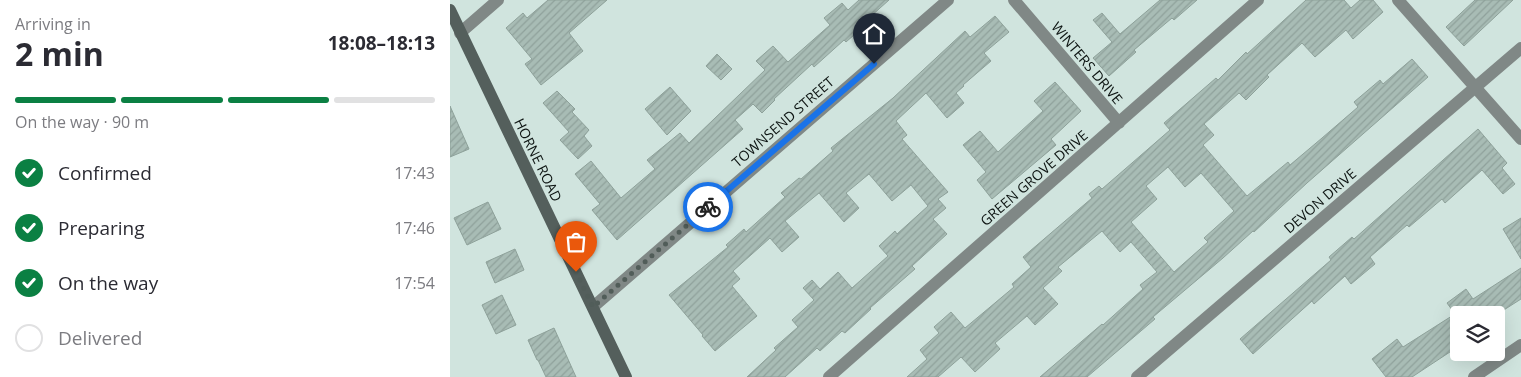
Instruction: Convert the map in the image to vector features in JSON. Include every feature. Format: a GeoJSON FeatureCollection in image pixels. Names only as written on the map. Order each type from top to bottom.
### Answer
{"type":"FeatureCollection","features":[{"type":"Feature","properties":{"kind":"main road","name":"HORNE ROAD"},"geometry":{"type":"LineString","coordinates":[[450,10],[626,377]]}},
{"type":"Feature","properties":{"kind":"street"},"geometry":{"type":"LineString","coordinates":[[460,33],[498,0]]}},
{"type":"Feature","properties":{"kind":"street","name":"TOWNSEND STREET"},"geometry":{"type":"LineString","coordinates":[[593,307],[948,0]]}},
{"type":"Feature","properties":{"kind":"street","name":"WINTERS DRIVE"},"geometry":{"type":"LineString","coordinates":[[1014,0],[1119,123]]}},
{"type":"Feature","properties":{"kind":"street","name":"GREEN GROVE DRIVE"},"geometry":{"type":"LineString","coordinates":[[829,377],[1258,0]]}},
{"type":"Feature","properties":{"kind":"street"},"geometry":{"type":"LineString","coordinates":[[1398,0],[1521,139]]}},
{"type":"Feature","properties":{"kind":"street","name":"DEVON DRIVE"},"geometry":{"type":"LineString","coordinates":[[1137,377],[1521,48]]}},
{"type":"Feature","properties":{"kind":"street"},"geometry":{"type":"LineString","coordinates":[[1474,377],[1521,345]]}},
{"type":"Feature","properties":{"kind":"building"},"geometry":{"type":"Polygon","coordinates":[[[548,0],[607,0],[569,33],[583,51],[541,85],[525,64],[532,59],[506,28],[523,13],[527,18],[548,0]]]}},
{"type":"Feature","properties":{"kind":"building"},"geometry":{"type":"Polygon","coordinates":[[[859,0],[889,0],[861,25],[863,27],[846,42],[844,40],[814,67],[812,64],[774,99],[762,113],[753,104],[735,120],[743,129],[617,240],[592,210],[600,204],[575,174],[591,161],[621,198],[655,169],[647,160],[680,133],[689,143],[765,70],[756,61],[773,46],[788,62],[830,25],[824,18],[842,3],[848,10],[859,0]]]}},
{"type":"Feature","properties":{"kind":"building"},"geometry":{"type":"Polygon","coordinates":[[[1160,0],[1197,0],[1134,50],[1136,52],[1109,76],[1093,58],[1112,42],[1093,20],[1102,13],[1120,34],[1160,0]]]}},
{"type":"Feature","properties":{"kind":"building"},"geometry":{"type":"Polygon","coordinates":[[[1306,0],[1344,0],[1351,8],[1360,0],[1373,0],[1383,12],[1353,39],[1346,30],[1315,57],[1302,43],[1267,75],[1269,77],[1246,100],[1239,93],[1204,124],[1214,135],[1203,145],[1247,196],[1288,162],[1290,165],[1358,107],[1354,102],[1380,80],[1383,84],[1412,59],[1428,77],[1087,377],[1040,377],[1103,325],[1143,289],[1140,285],[1157,272],[1131,242],[1120,252],[1102,231],[1058,267],[1062,271],[1043,288],[1058,304],[1035,325],[1027,316],[995,343],[1000,349],[975,372],[961,357],[938,377],[907,377],[927,359],[920,350],[939,333],[934,327],[951,312],[965,328],[1014,287],[1012,284],[1031,267],[1023,257],[1092,198],[1089,194],[1099,186],[1102,189],[1170,130],[1164,123],[1216,78],[1218,80],[1246,52],[1247,54],[1306,0]],[[1168,167],[1146,186],[1157,199],[1131,222],[1174,272],[1208,242],[1204,238],[1234,211],[1201,173],[1185,187],[1168,167]]]}},
{"type":"Feature","properties":{"kind":"building"},"geometry":{"type":"Polygon","coordinates":[[[1475,0],[1513,0],[1464,46],[1446,27],[1475,0]]]}},
{"type":"Feature","properties":{"kind":"building"},"geometry":{"type":"Polygon","coordinates":[[[995,16],[1009,32],[984,53],[991,61],[956,93],[964,103],[947,118],[926,93],[896,121],[907,135],[902,139],[948,192],[938,199],[946,208],[933,219],[947,234],[912,266],[915,269],[870,308],[845,333],[842,331],[820,351],[817,348],[785,377],[747,377],[776,350],[774,348],[798,327],[792,320],[814,300],[803,288],[812,280],[820,289],[838,272],[852,288],[888,256],[879,246],[895,231],[897,234],[928,206],[911,185],[892,201],[869,174],[846,193],[859,208],[844,222],[819,193],[785,221],[799,237],[782,252],[770,238],[733,271],[740,279],[732,286],[757,316],[715,351],[669,295],[728,247],[726,245],[744,229],[746,232],[785,197],[781,193],[799,178],[801,179],[833,151],[831,148],[893,98],[965,31],[970,37],[995,16]]]}},
{"type":"Feature","properties":{"kind":"building"},"geometry":{"type":"Polygon","coordinates":[[[717,54],[732,69],[721,80],[706,66],[717,54]]]}},
{"type":"Feature","properties":{"kind":"building"},"geometry":{"type":"Polygon","coordinates":[[[1055,82],[1081,111],[1051,139],[1056,145],[992,199],[977,180],[986,172],[963,145],[980,131],[998,152],[1043,111],[1034,101],[1055,82]]]}},
{"type":"Feature","properties":{"kind":"building"},"geometry":{"type":"Polygon","coordinates":[[[670,87],[691,111],[667,135],[645,109],[670,87]]]}},
{"type":"Feature","properties":{"kind":"building"},"geometry":{"type":"Polygon","coordinates":[[[557,91],[575,109],[572,112],[589,130],[584,136],[592,146],[578,159],[560,140],[569,132],[543,103],[557,91]]]}},
{"type":"Feature","properties":{"kind":"building"},"geometry":{"type":"Polygon","coordinates":[[[450,106],[469,149],[450,157],[450,106]]]}},
{"type":"Feature","properties":{"kind":"building"},"geometry":{"type":"Polygon","coordinates":[[[1478,129],[1507,163],[1502,168],[1515,184],[1503,194],[1482,170],[1445,203],[1442,199],[1409,227],[1407,225],[1370,257],[1375,264],[1351,284],[1345,276],[1314,304],[1312,301],[1253,354],[1240,339],[1331,260],[1329,257],[1352,237],[1354,239],[1478,129]]]}},
{"type":"Feature","properties":{"kind":"building"},"geometry":{"type":"Polygon","coordinates":[[[488,202],[501,229],[467,245],[454,218],[488,202]]]}},
{"type":"Feature","properties":{"kind":"building"},"geometry":{"type":"Polygon","coordinates":[[[1521,218],[1521,259],[1503,229],[1521,218]]]}},
{"type":"Feature","properties":{"kind":"building"},"geometry":{"type":"Polygon","coordinates":[[[515,249],[524,270],[495,283],[486,262],[515,249]]]}},
{"type":"Feature","properties":{"kind":"building"},"geometry":{"type":"Polygon","coordinates":[[[1521,268],[1521,299],[1505,309],[1505,306],[1450,307],[1447,303],[1466,289],[1473,299],[1521,268]]]}},
{"type":"Feature","properties":{"kind":"building"},"geometry":{"type":"Polygon","coordinates":[[[502,295],[516,325],[496,334],[482,305],[502,295]]]}},
{"type":"Feature","properties":{"kind":"building"},"geometry":{"type":"Polygon","coordinates":[[[1450,317],[1450,352],[1412,377],[1386,377],[1372,359],[1397,339],[1403,347],[1450,317]]]}},
{"type":"Feature","properties":{"kind":"building"},"geometry":{"type":"Polygon","coordinates":[[[554,328],[576,377],[546,377],[528,340],[554,328]]]}},
{"type":"Feature","properties":{"kind":"way so far"},"geometry":{"type":"LineString","coordinates":[[576,272],[593,307],[708,207]]}},
{"type":"Feature","properties":{"kind":"route"},"geometry":{"type":"LineString","coordinates":[[708,207],[874,64]]}}]}
